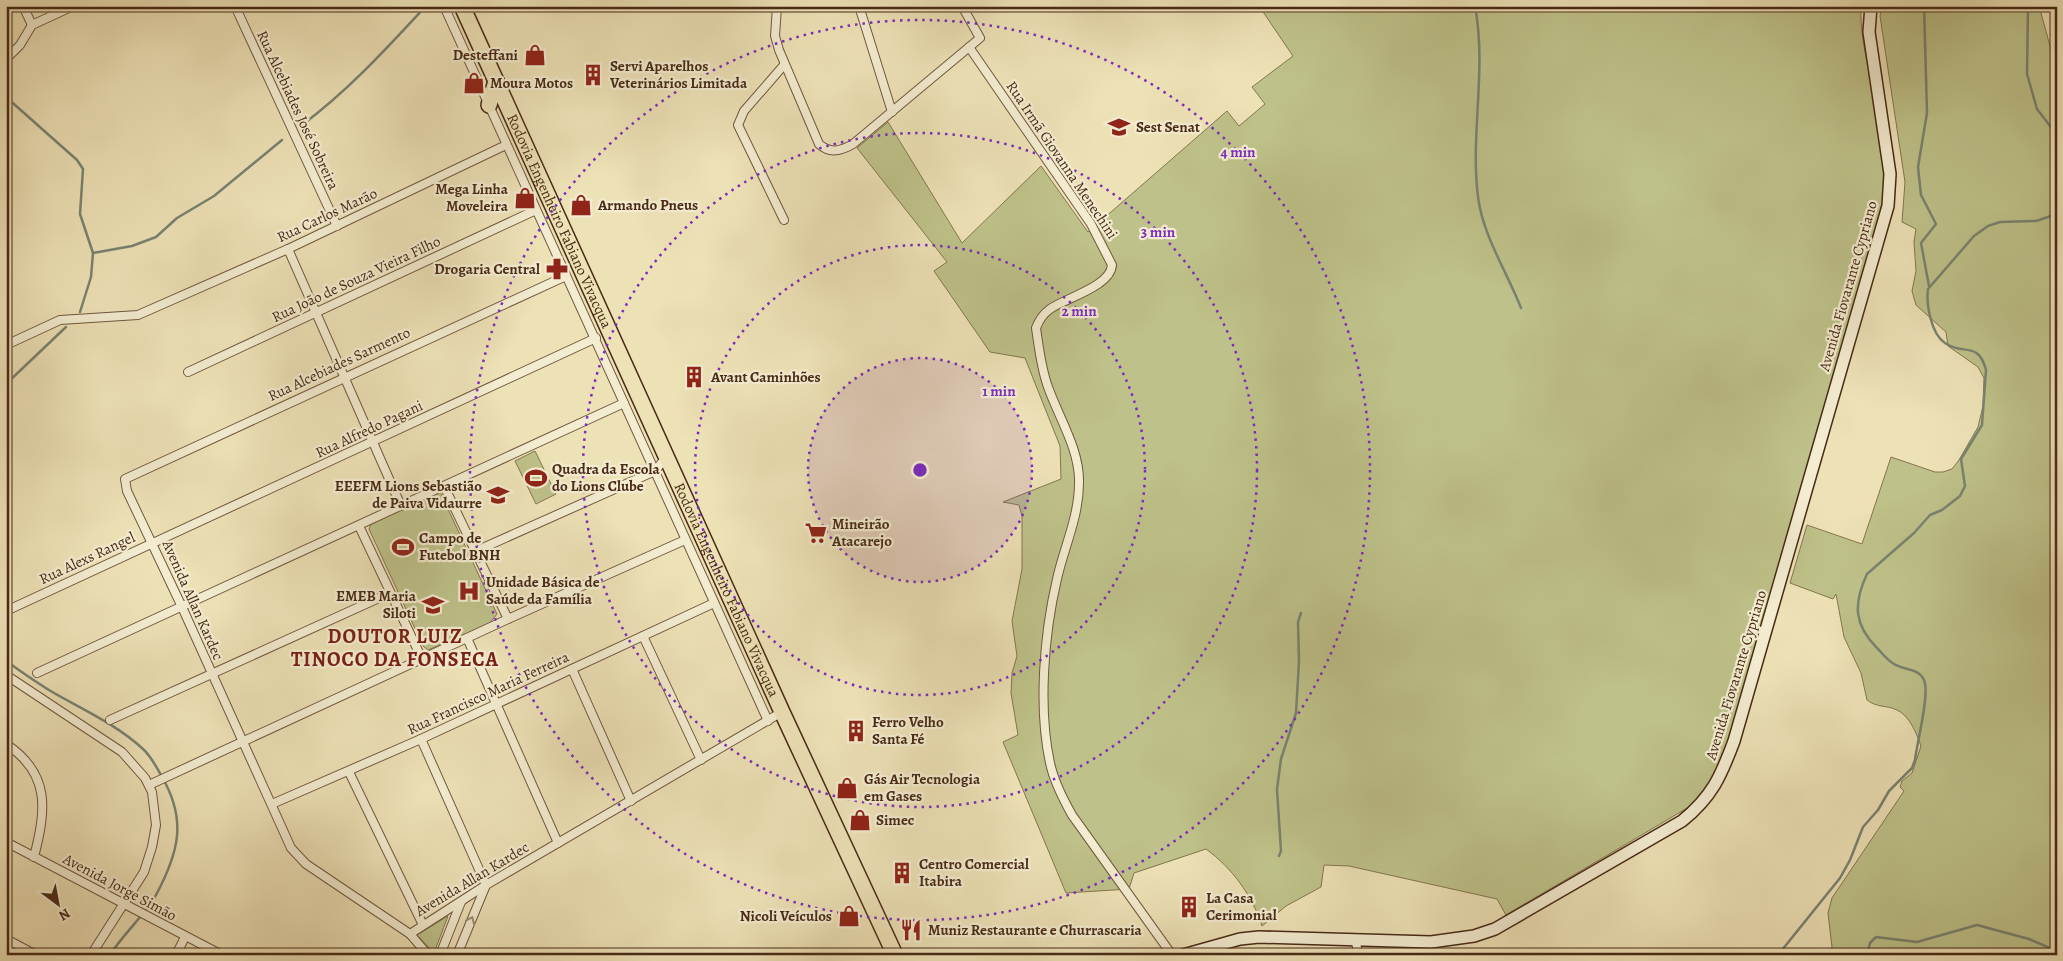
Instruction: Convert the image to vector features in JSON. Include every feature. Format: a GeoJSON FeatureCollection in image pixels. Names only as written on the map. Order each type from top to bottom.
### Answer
{"type":"FeatureCollection","features":[{"type":"Feature","properties":{"kind":"highway","name":"Rodovia Engenheiro Fabiano Vivacqua"},"geometry":{"type":"LineString","coordinates":[[462,6],[782,712],[896,955]]}},
{"type":"Feature","properties":{"kind":"highway"},"geometry":{"type":"LineString","coordinates":[[489,105],[496,81]]}},
{"type":"Feature","properties":{"kind":"street"},"geometry":{"type":"LineString","coordinates":[[23,6],[32,25]]}},
{"type":"Feature","properties":{"kind":"street"},"geometry":{"type":"LineString","coordinates":[[6,59],[20,45],[32,25],[73,6]]}},
{"type":"Feature","properties":{"kind":"street","name":"Rua Alcebiades José Sobreira"},"geometry":{"type":"LineString","coordinates":[[235,6],[337,226]]}},
{"type":"Feature","properties":{"kind":"street"},"geometry":{"type":"LineString","coordinates":[[444,6],[768,721]]}},
{"type":"Feature","properties":{"kind":"street"},"geometry":{"type":"LineString","coordinates":[[777,6],[775,36],[784,65],[816,138],[824,148],[831,151],[846,148],[980,38],[964,7]]}},
{"type":"Feature","properties":{"kind":"street"},"geometry":{"type":"LineString","coordinates":[[859,6],[892,112]]}},
{"type":"Feature","properties":{"kind":"street","name":"Avenida Fiovarante Cypriano"},"geometry":{"type":"LineString","coordinates":[[1183,955],[1259,937],[1431,942],[1474,936],[1496,929],[1682,821],[1698,808],[1718,782],[1734,741],[1888,206],[1890,174],[1869,32],[1871,6]]}},
{"type":"Feature","properties":{"kind":"street","name":"Rua Irmã Giovanna Menechini"},"geometry":{"type":"LineString","coordinates":[[969,47],[1091,224],[1112,265],[1112,271],[1104,280],[1050,310],[1041,318],[1036,328],[1048,386],[1075,453],[1080,482],[1077,508],[1057,580],[1045,647],[1045,730],[1050,764],[1060,792],[1072,815],[1172,955]]}},
{"type":"Feature","properties":{"kind":"street"},"geometry":{"type":"LineString","coordinates":[[784,65],[744,111],[738,125],[784,220]]}},
{"type":"Feature","properties":{"kind":"street","name":"Rua Carlos Marão"},"geometry":{"type":"LineString","coordinates":[[6,345],[60,320],[138,315],[288,249],[506,145]]}},
{"type":"Feature","properties":{"kind":"street","name":"Rua João de Souza Vieira Filho"},"geometry":{"type":"LineString","coordinates":[[188,372],[536,210]]}},
{"type":"Feature","properties":{"kind":"street"},"geometry":{"type":"LineString","coordinates":[[288,249],[401,506]]}},
{"type":"Feature","properties":{"kind":"street","name":"Rua Alcebiades Sarmento"},"geometry":{"type":"LineString","coordinates":[[125,479],[344,376],[566,276]]}},
{"type":"Feature","properties":{"kind":"street","name":"Rua Alfredo Pagani"},"geometry":{"type":"LineString","coordinates":[[152,543],[596,338]]}},
{"type":"Feature","properties":{"kind":"street"},"geometry":{"type":"LineString","coordinates":[[37,673],[624,403]]}},
{"type":"Feature","properties":{"kind":"street"},"geometry":{"type":"LineString","coordinates":[[476,551],[655,471],[667,456]]}},
{"type":"Feature","properties":{"kind":"street","name":"Avenida Allan Kardec"},"geometry":{"type":"LineString","coordinates":[[125,479],[127,491],[294,854],[410,934],[486,885],[782,712]]}},
{"type":"Feature","properties":{"kind":"street"},"geometry":{"type":"LineString","coordinates":[[444,486],[508,619]]}},
{"type":"Feature","properties":{"kind":"street"},"geometry":{"type":"LineString","coordinates":[[359,526],[422,659]]}},
{"type":"Feature","properties":{"kind":"street"},"geometry":{"type":"LineString","coordinates":[[149,785],[508,619],[685,540]]}},
{"type":"Feature","properties":{"kind":"street","name":"Rua Alexs Rangel"},"geometry":{"type":"LineString","coordinates":[[6,611],[152,543]]}},
{"type":"Feature","properties":{"kind":"street"},"geometry":{"type":"LineString","coordinates":[[110,720],[390,593]]}},
{"type":"Feature","properties":{"kind":"street","name":"Rua Francisco Maria Ferreira"},"geometry":{"type":"LineString","coordinates":[[272,804],[349,772],[496,705],[714,602]]}},
{"type":"Feature","properties":{"kind":"street"},"geometry":{"type":"LineString","coordinates":[[643,636],[702,760]]}},
{"type":"Feature","properties":{"kind":"street"},"geometry":{"type":"LineString","coordinates":[[467,638],[558,843]]}},
{"type":"Feature","properties":{"kind":"street"},"geometry":{"type":"LineString","coordinates":[[572,669],[631,801]]}},
{"type":"Feature","properties":{"kind":"street"},"geometry":{"type":"LineString","coordinates":[[6,675],[122,752],[139,770],[149,785],[154,801],[156,825],[152,848],[144,872],[91,955]]}},
{"type":"Feature","properties":{"kind":"street"},"geometry":{"type":"LineString","coordinates":[[421,739],[486,885],[457,955]]}},
{"type":"Feature","properties":{"kind":"street"},"geometry":{"type":"LineString","coordinates":[[6,744],[17,751],[30,765],[39,782],[44,801],[43,821],[34,857]]}},
{"type":"Feature","properties":{"kind":"street"},"geometry":{"type":"LineString","coordinates":[[349,772],[423,925]]}},
{"type":"Feature","properties":{"kind":"street","name":"Avenida Jorge Simão"},"geometry":{"type":"LineString","coordinates":[[6,842],[222,955]]}},
{"type":"Feature","properties":{"kind":"street"},"geometry":{"type":"LineString","coordinates":[[440,955],[461,902]]}},
{"type":"Feature","properties":{"kind":"street"},"geometry":{"type":"LineString","coordinates":[[410,934],[428,955]]}},
{"type":"Feature","properties":{"kind":"street"},"geometry":{"type":"LineString","coordinates":[[176,955],[185,937]]}},
{"type":"Feature","properties":{"kind":"street"},"geometry":{"type":"LineString","coordinates":[[6,939],[36,955]]}},
{"type":"Feature","properties":{"kind":"street"},"geometry":{"type":"LineString","coordinates":[[1356,941],[1358,955]]}},
{"type":"Feature","properties":{"kind":"green space"},"geometry":{"type":"Polygon","coordinates":[[[1259,6],[1861,6],[1865,52],[1883,153],[1882,205],[1720,770],[1694,804],[1506,915],[1497,899],[1349,866],[1324,865],[1321,887],[1286,906],[1262,926],[1253,904],[1240,883],[1206,849],[1134,873],[1129,889],[1066,893],[1003,742],[1018,735],[1011,693],[1012,673],[1017,656],[1012,621],[1022,569],[1022,516],[1019,505],[1003,502],[1061,479],[1060,446],[1025,358],[990,352],[934,271],[947,262],[857,148],[888,122],[962,243],[1041,166],[1088,232],[1227,111],[1239,126],[1265,104],[1252,87],[1293,56],[1259,6]]]}},
{"type":"Feature","properties":{"kind":"green space"},"geometry":{"type":"Polygon","coordinates":[[[1882,6],[2039,6],[2057,71],[2057,955],[1830,955],[1832,947],[1828,913],[1832,898],[1904,791],[1900,787],[1902,781],[1912,773],[1921,746],[1912,725],[1901,712],[1867,700],[1861,673],[1844,637],[1836,594],[1833,599],[1790,583],[1807,525],[1862,544],[1891,457],[1935,472],[1952,469],[1978,427],[1983,406],[1984,378],[1978,367],[1948,346],[1946,332],[1916,305],[1912,291],[1916,271],[1914,242],[1916,229],[1902,222],[1905,182],[1880,16],[1882,6]]]}},
{"type":"Feature","properties":{"kind":"green space","name":"Quadra da Escola do Lions Clube"},"geometry":{"type":"Polygon","coordinates":[[[535,451],[556,494],[536,504],[515,461],[535,451]]]}},
{"type":"Feature","properties":{"kind":"green space"},"geometry":{"type":"Polygon","coordinates":[[[440,492],[497,614],[489,624],[428,650],[423,646],[369,529],[371,524],[440,492]]]}},
{"type":"Feature","properties":{"kind":"green space"},"geometry":{"type":"Polygon","coordinates":[[[448,916],[434,953],[417,935],[448,916]]]}},
{"type":"Feature","properties":{"kind":"waterway"},"geometry":{"type":"LineString","coordinates":[[302,125],[351,83],[426,6]]}},
{"type":"Feature","properties":{"kind":"waterway"},"geometry":{"type":"LineString","coordinates":[[1475,6],[1479,54],[1476,150],[1478,197],[1490,240],[1521,308]]}},
{"type":"Feature","properties":{"kind":"waterway"},"geometry":{"type":"LineString","coordinates":[[1924,6],[1927,113],[1918,167],[1921,195],[1936,224],[1921,243],[1929,286]]}},
{"type":"Feature","properties":{"kind":"waterway"},"geometry":{"type":"LineString","coordinates":[[2028,6],[2027,74],[2037,109],[2057,135]]}},
{"type":"Feature","properties":{"kind":"waterway"},"geometry":{"type":"LineString","coordinates":[[6,97],[77,160],[83,169],[80,214],[93,253],[91,277],[80,312]]}},
{"type":"Feature","properties":{"kind":"waterway"},"geometry":{"type":"LineString","coordinates":[[93,253],[132,246],[156,237],[177,218],[214,196],[282,140]]}},
{"type":"Feature","properties":{"kind":"waterway"},"geometry":{"type":"LineString","coordinates":[[1778,955],[1840,878],[1850,860],[1863,827],[1878,810],[1889,791],[1912,768],[1915,760],[1924,707],[1924,680],[1918,673],[1891,662],[1869,639],[1860,622],[1858,605],[1859,595],[1867,574],[1914,533],[1930,515],[1942,510],[1960,496],[1965,486],[1961,459],[1982,425],[1986,370],[1983,361],[1974,352],[1952,347],[1940,339],[1930,318],[1928,289],[1974,236],[1988,226],[2000,222],[2036,221],[2057,214]]}},
{"type":"Feature","properties":{"kind":"waterway"},"geometry":{"type":"LineString","coordinates":[[6,384],[66,327]]}},
{"type":"Feature","properties":{"kind":"waterway"},"geometry":{"type":"LineString","coordinates":[[1279,856],[1281,851],[1277,789],[1281,759],[1296,713],[1299,661],[1298,622],[1301,613]]}},
{"type":"Feature","properties":{"kind":"waterway"},"geometry":{"type":"LineString","coordinates":[[6,661],[48,689],[100,718],[133,740],[151,759],[170,793],[177,822],[175,850],[170,864],[151,903],[110,955]]}},
{"type":"Feature","properties":{"kind":"waterway"},"geometry":{"type":"LineString","coordinates":[[1867,955],[1870,943],[1876,937],[1917,942],[1977,925],[2029,939],[2057,951]]}},
{"type":"Feature","properties":{"kind":"waterway"},"geometry":{"type":"LineString","coordinates":[[1828,955],[1837,955]]}},
{"type":"Feature","properties":{"kind":"place","name":"Desteffani"},"geometry":{"type":"Point","coordinates":[535,55]}},
{"type":"Feature","properties":{"kind":"place","name":"Servi Aparelhos Veterinários Limitada"},"geometry":{"type":"Point","coordinates":[593,75]}},
{"type":"Feature","properties":{"kind":"place","name":"Moura Motos"},"geometry":{"type":"Point","coordinates":[474,83]}},
{"type":"Feature","properties":{"kind":"place","name":"Sest Senat"},"geometry":{"type":"Point","coordinates":[1119,127]}},
{"type":"Feature","properties":{"kind":"place","name":"Mega Linha Moveleira"},"geometry":{"type":"Point","coordinates":[525,198]}},
{"type":"Feature","properties":{"kind":"place","name":"Armando Pneus"},"geometry":{"type":"Point","coordinates":[581,205]}},
{"type":"Feature","properties":{"kind":"place","name":"Drogaria Central"},"geometry":{"type":"Point","coordinates":[557,269]}},
{"type":"Feature","properties":{"kind":"place","name":"Avant Caminhões"},"geometry":{"type":"Point","coordinates":[694,377]}},
{"type":"Feature","properties":{"kind":"place","name":"Quadra da Escola do Lions Clube"},"geometry":{"type":"Point","coordinates":[536,478]}},
{"type":"Feature","properties":{"kind":"place","name":"EEEFM Lions Sebastião de Paiva Vidaurre"},"geometry":{"type":"Point","coordinates":[498,495]}},
{"type":"Feature","properties":{"kind":"place","name":"Mineirão Atacarejo"},"geometry":{"type":"Point","coordinates":[816,533]}},
{"type":"Feature","properties":{"kind":"place","name":"Campo de Futebol BNH"},"geometry":{"type":"Point","coordinates":[403,547]}},
{"type":"Feature","properties":{"kind":"place","name":"Unidade Básica de Saúde da Família"},"geometry":{"type":"Point","coordinates":[469,591]}},
{"type":"Feature","properties":{"kind":"place","name":"EMEB Maria Siloti"},"geometry":{"type":"Point","coordinates":[433,605]}},
{"type":"Feature","properties":{"kind":"place","name":"Ferro Velho Santa Fé"},"geometry":{"type":"Point","coordinates":[856,731]}},
{"type":"Feature","properties":{"kind":"place","name":"Gás Air Tecnologia em Gases"},"geometry":{"type":"Point","coordinates":[847,788]}},
{"type":"Feature","properties":{"kind":"place","name":"Simec"},"geometry":{"type":"Point","coordinates":[860,820]}},
{"type":"Feature","properties":{"kind":"place","name":"Centro Comercial Itabira"},"geometry":{"type":"Point","coordinates":[902,873]}},
{"type":"Feature","properties":{"kind":"place","name":"La Casa Cerimonial"},"geometry":{"type":"Point","coordinates":[1189,907]}},
{"type":"Feature","properties":{"kind":"place","name":"Nicoli Veículos"},"geometry":{"type":"Point","coordinates":[849,916]}},
{"type":"Feature","properties":{"kind":"place","name":"Muniz Restaurante e Churrascaria"},"geometry":{"type":"Point","coordinates":[911,930]}},
{"type":"Feature","properties":{"kind":"district","name":"DOUTOR LUIZ TINOCO DA FONSECA"},"geometry":{"type":"Point","coordinates":[395,648]}}]}
